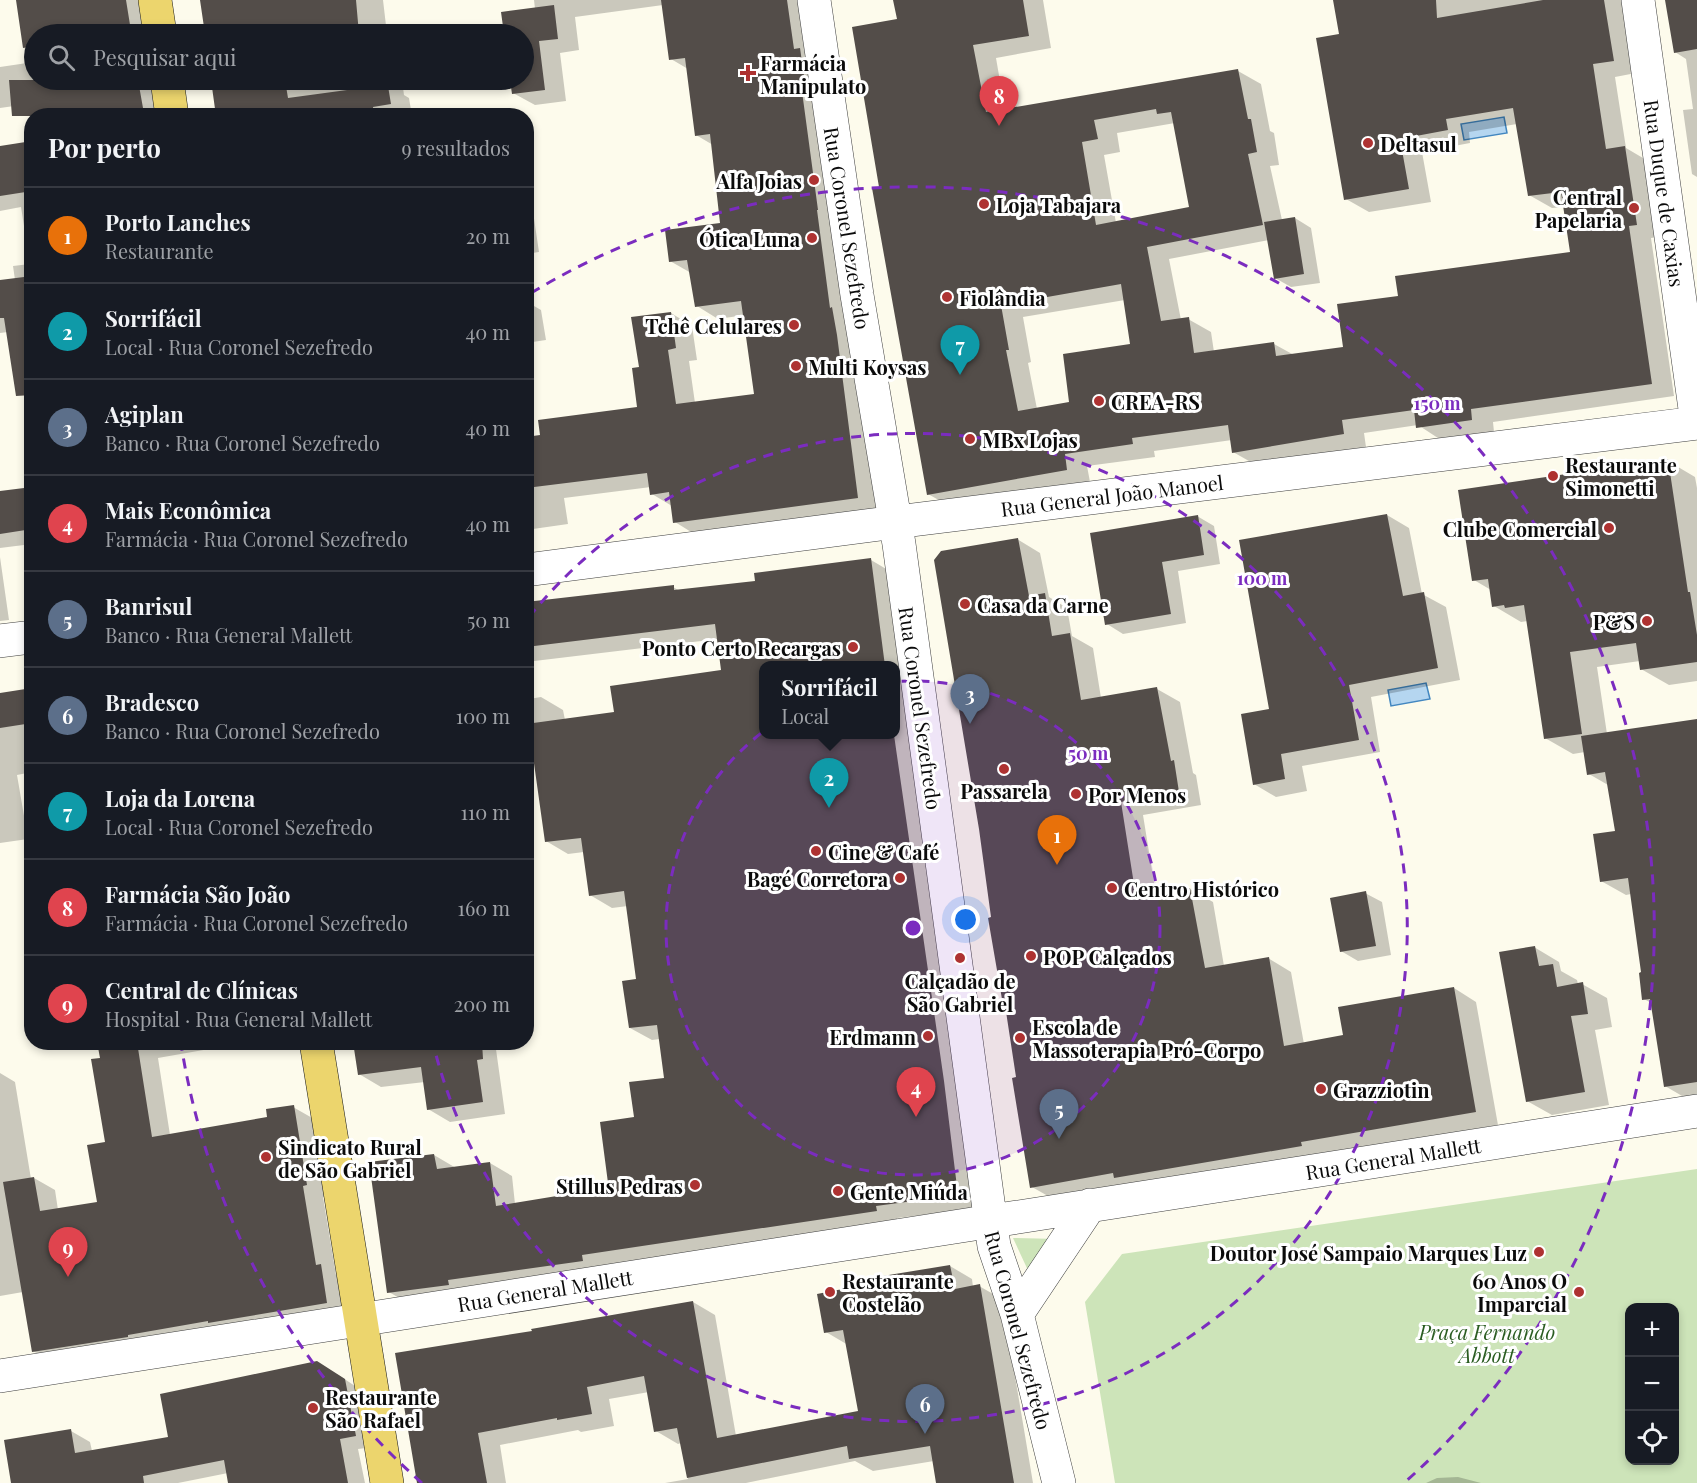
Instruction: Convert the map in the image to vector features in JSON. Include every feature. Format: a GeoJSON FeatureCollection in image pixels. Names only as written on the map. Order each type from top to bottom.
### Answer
{"type":"FeatureCollection","features":[{"type":"Feature","properties":{"kind":"main road"},"geometry":{"type":"LineString","coordinates":[[155,0],[159,24]]}},
{"type":"Feature","properties":{"kind":"main road"},"geometry":{"type":"LineString","coordinates":[[168,90],[171,108]]}},
{"type":"Feature","properties":{"kind":"main road"},"geometry":{"type":"LineString","coordinates":[[317,1050],[387,1483]]}},
{"type":"Feature","properties":{"kind":"street","name":"Rua Coronel Sezefredo"},"geometry":{"type":"LineString","coordinates":[[814,0],[857,295],[896,522],[994,1246],[1017,1314],[1059,1483]]}},
{"type":"Feature","properties":{"kind":"street","name":"Rua Duque de Caxias"},"geometry":{"type":"LineString","coordinates":[[1638,0],[1697,423]]}},
{"type":"Feature","properties":{"kind":"street","name":"Rua General João Manoel"},"geometry":{"type":"LineString","coordinates":[[534,569],[1697,423]]}},
{"type":"Feature","properties":{"kind":"street"},"geometry":{"type":"LineString","coordinates":[[0,641],[24,638]]}},
{"type":"Feature","properties":{"kind":"street","name":"Rua General Mallett"},"geometry":{"type":"LineString","coordinates":[[0,1376],[1697,1111]]}},
{"type":"Feature","properties":{"kind":"street"},"geometry":{"type":"LineString","coordinates":[[1017,1314],[1090,1204]]}},
{"type":"Feature","properties":{"kind":"green space","name":"Praça Fernando Abbott"},"geometry":{"type":"Polygon","coordinates":[[[1697,1169],[1697,1483],[1115,1483],[1085,1302],[1122,1254],[1697,1169]]]}},
{"type":"Feature","properties":{"kind":"green space"},"geometry":{"type":"Polygon","coordinates":[[[1013,1238],[1059,1239],[1032,1279],[1013,1238]]]}},
{"type":"Feature","properties":{"kind":"water"},"geometry":{"type":"Polygon","coordinates":[[[1504,117],[1507,133],[1464,140],[1461,124],[1504,117]]]}},
{"type":"Feature","properties":{"kind":"water"},"geometry":{"type":"Polygon","coordinates":[[[1426,683],[1430,699],[1391,706],[1388,690],[1426,683]]]}},
{"type":"Feature","properties":{"kind":"building"},"geometry":{"type":"Polygon","coordinates":[[[16,0],[126,0],[130,24],[24,24],[23,48],[16,0]]]}},
{"type":"Feature","properties":{"kind":"building"},"geometry":{"type":"Polygon","coordinates":[[[200,0],[356,0],[358,24],[204,24],[200,0]]]}},
{"type":"Feature","properties":{"kind":"building"},"geometry":{"type":"Polygon","coordinates":[[[661,0],[787,0],[794,49],[800,48],[805,83],[801,84],[817,210],[830,308],[832,307],[837,335],[858,498],[673,523],[669,492],[650,495],[647,473],[534,487],[534,436],[540,435],[538,420],[637,407],[632,368],[639,367],[631,317],[671,312],[676,348],[668,350],[676,404],[754,394],[741,301],[695,307],[687,260],[669,262],[665,230],[720,223],[710,134],[695,136],[685,58],[669,60],[661,0]]]}},
{"type":"Feature","properties":{"kind":"building"},"geometry":{"type":"Polygon","coordinates":[[[893,0],[1023,0],[1029,36],[973,45],[986,112],[1238,69],[1257,152],[1248,154],[1263,225],[1147,247],[1161,321],[1189,317],[1194,353],[1274,342],[1276,356],[1343,347],[1337,304],[1398,296],[1395,276],[1570,252],[1561,192],[1528,196],[1513,108],[1446,119],[1448,130],[1400,139],[1409,189],[1344,200],[1316,38],[1339,34],[1333,0],[1436,0],[1437,18],[1543,0],[1604,0],[1614,61],[1593,64],[1606,149],[1625,146],[1637,225],[1629,226],[1652,384],[1471,409],[1472,420],[1416,428],[1414,410],[1342,420],[1344,434],[1232,453],[1228,425],[1132,438],[1133,444],[1065,454],[1067,470],[927,495],[872,188],[879,187],[852,27],[897,19],[893,0]],[[1156,109],[1094,120],[1098,139],[1082,142],[1096,225],[1189,207],[1171,112],[1157,114],[1156,109]],[[1121,284],[1001,305],[1009,350],[1006,350],[1018,411],[1069,402],[1063,354],[1130,344],[1121,284]]]}},
{"type":"Feature","properties":{"kind":"building"},"geometry":{"type":"Polygon","coordinates":[[[1665,0],[1697,0],[1697,49],[1674,53],[1665,0]]]}},
{"type":"Feature","properties":{"kind":"building"},"geometry":{"type":"Polygon","coordinates":[[[554,5],[558,39],[539,41],[545,90],[512,94],[511,90],[534,90],[534,24],[503,24],[501,12],[554,5]]]}},
{"type":"Feature","properties":{"kind":"building"},"geometry":{"type":"Polygon","coordinates":[[[9,80],[24,80],[24,90],[140,90],[143,108],[24,108],[24,116],[12,116],[9,80]]]}},
{"type":"Feature","properties":{"kind":"building"},"geometry":{"type":"Polygon","coordinates":[[[212,90],[287,90],[288,98],[347,90],[389,90],[391,104],[373,108],[215,108],[212,90]]]}},
{"type":"Feature","properties":{"kind":"building"},"geometry":{"type":"Polygon","coordinates":[[[24,142],[24,192],[0,196],[0,146],[24,142]]]}},
{"type":"Feature","properties":{"kind":"building"},"geometry":{"type":"Polygon","coordinates":[[[1295,217],[1304,274],[1274,279],[1264,222],[1295,217]]]}},
{"type":"Feature","properties":{"kind":"building"},"geometry":{"type":"Polygon","coordinates":[[[24,277],[24,396],[16,396],[4,318],[0,318],[0,280],[24,277]]]}},
{"type":"Feature","properties":{"kind":"building"},"geometry":{"type":"Polygon","coordinates":[[[1668,459],[1688,592],[1690,592],[1697,635],[1697,662],[1640,670],[1636,643],[1570,652],[1582,734],[1544,739],[1524,605],[1505,608],[1504,605],[1492,607],[1488,579],[1472,581],[1458,490],[1668,459]]]}},
{"type":"Feature","properties":{"kind":"building"},"geometry":{"type":"Polygon","coordinates":[[[24,488],[24,530],[0,534],[0,491],[24,488]]]}},
{"type":"Feature","properties":{"kind":"building"},"geometry":{"type":"Polygon","coordinates":[[[1387,514],[1403,596],[1424,592],[1438,668],[1349,685],[1359,740],[1281,754],[1285,779],[1253,785],[1241,714],[1269,709],[1239,540],[1387,514]]]}},
{"type":"Feature","properties":{"kind":"building"},"geometry":{"type":"Polygon","coordinates":[[[1198,515],[1204,555],[1162,562],[1171,614],[1105,625],[1090,533],[1198,515]]]}},
{"type":"Feature","properties":{"kind":"building"},"geometry":{"type":"Polygon","coordinates":[[[1018,538],[1029,596],[1045,593],[1052,636],[1070,633],[1081,700],[1157,687],[1179,792],[1121,802],[1136,897],[1190,888],[1205,968],[1269,957],[1284,1046],[1343,1035],[1338,1007],[1454,987],[1476,1112],[1301,1142],[1302,1146],[1114,1178],[1113,1173],[1030,1188],[1012,1078],[1016,1077],[1005,1005],[1003,1005],[988,918],[991,917],[979,829],[934,560],[941,551],[1018,538]]]}},
{"type":"Feature","properties":{"kind":"building"},"geometry":{"type":"Polygon","coordinates":[[[871,558],[884,661],[759,661],[759,739],[895,739],[944,1081],[958,1195],[876,1206],[877,1211],[582,1255],[583,1261],[448,1280],[449,1285],[387,1293],[369,1162],[434,1154],[437,1169],[490,1162],[496,1206],[575,1193],[574,1187],[608,1183],[600,1122],[634,1117],[629,1082],[664,1078],[657,1025],[629,1028],[622,981],[636,979],[624,891],[589,896],[581,838],[545,842],[534,763],[534,723],[614,712],[610,686],[721,670],[715,624],[534,646],[534,601],[674,585],[674,590],[755,581],[754,573],[871,558]]]}},
{"type":"Feature","properties":{"kind":"building"},"geometry":{"type":"Polygon","coordinates":[[[24,689],[24,724],[0,728],[0,693],[24,689]]]}},
{"type":"Feature","properties":{"kind":"building"},"geometry":{"type":"Polygon","coordinates":[[[1697,719],[1697,1082],[1664,1087],[1650,999],[1642,1000],[1639,973],[1641,972],[1628,878],[1600,882],[1593,834],[1615,831],[1605,772],[1587,775],[1581,736],[1697,719]]]}},
{"type":"Feature","properties":{"kind":"building"},"geometry":{"type":"Polygon","coordinates":[[[1366,891],[1376,946],[1340,952],[1330,898],[1366,891]]]}},
{"type":"Feature","properties":{"kind":"building"},"geometry":{"type":"Polygon","coordinates":[[[1535,946],[1539,966],[1553,964],[1557,987],[1583,982],[1588,1014],[1571,1016],[1585,1092],[1526,1102],[1499,952],[1535,946]]]}},
{"type":"Feature","properties":{"kind":"building"},"geometry":{"type":"Polygon","coordinates":[[[98,1050],[138,1050],[152,1137],[267,1117],[266,1109],[294,1105],[307,1185],[303,1186],[316,1265],[321,1264],[327,1303],[32,1352],[3,1182],[34,1177],[40,1211],[97,1202],[87,1145],[105,1142],[91,1059],[100,1058],[98,1050]]]}},
{"type":"Feature","properties":{"kind":"building"},"geometry":{"type":"Polygon","coordinates":[[[354,1050],[482,1050],[483,1059],[477,1060],[483,1102],[427,1110],[421,1067],[358,1075],[354,1050]]]}},
{"type":"Feature","properties":{"kind":"building"},"geometry":{"type":"Polygon","coordinates":[[[950,1265],[955,1289],[980,1284],[1014,1483],[936,1483],[930,1446],[849,1459],[847,1446],[687,1478],[677,1428],[654,1432],[644,1376],[587,1387],[592,1414],[557,1420],[557,1418],[478,1433],[487,1483],[417,1483],[395,1353],[532,1331],[531,1329],[693,1301],[717,1438],[858,1411],[843,1330],[824,1333],[817,1294],[853,1287],[852,1281],[950,1265]]]}},
{"type":"Feature","properties":{"kind":"building"},"geometry":{"type":"Polygon","coordinates":[[[317,1361],[345,1379],[356,1436],[340,1439],[348,1483],[228,1483],[224,1460],[143,1476],[144,1483],[11,1483],[4,1440],[71,1429],[75,1453],[168,1437],[160,1394],[317,1361]]]}},
{"type":"Feature","properties":{"kind":"place","name":"Farmácia Manipulato"},"geometry":{"type":"Point","coordinates":[748,73]}},
{"type":"Feature","properties":{"kind":"place","name":"Farmácia São João"},"geometry":{"type":"Point","coordinates":[999,126]}},
{"type":"Feature","properties":{"kind":"place","name":"Deltasul"},"geometry":{"type":"Point","coordinates":[1368,143]}},
{"type":"Feature","properties":{"kind":"place","name":"Alfa Joias"},"geometry":{"type":"Point","coordinates":[814,180]}},
{"type":"Feature","properties":{"kind":"place","name":"Loja Tabajara"},"geometry":{"type":"Point","coordinates":[984,204]}},
{"type":"Feature","properties":{"kind":"place","name":"Central Papelaria"},"geometry":{"type":"Point","coordinates":[1634,208]}},
{"type":"Feature","properties":{"kind":"place","name":"Ótica Luna"},"geometry":{"type":"Point","coordinates":[812,238]}},
{"type":"Feature","properties":{"kind":"place","name":"Fiolândia"},"geometry":{"type":"Point","coordinates":[947,297]}},
{"type":"Feature","properties":{"kind":"place","name":"Tchê Celulares"},"geometry":{"type":"Point","coordinates":[794,325]}},
{"type":"Feature","properties":{"kind":"place","name":"Multi Koysas"},"geometry":{"type":"Point","coordinates":[796,366]}},
{"type":"Feature","properties":{"kind":"place","name":"Loja da Lorena"},"geometry":{"type":"Point","coordinates":[960,375]}},
{"type":"Feature","properties":{"kind":"place","name":"CREA-RS"},"geometry":{"type":"Point","coordinates":[1099,401]}},
{"type":"Feature","properties":{"kind":"place","name":"MBx Lojas"},"geometry":{"type":"Point","coordinates":[970,439]}},
{"type":"Feature","properties":{"kind":"place","name":"Restaurante Simonetti"},"geometry":{"type":"Point","coordinates":[1553,476]}},
{"type":"Feature","properties":{"kind":"place","name":"Clube Comercial"},"geometry":{"type":"Point","coordinates":[1609,528]}},
{"type":"Feature","properties":{"kind":"place","name":"Casa da Carne"},"geometry":{"type":"Point","coordinates":[965,604]}},
{"type":"Feature","properties":{"kind":"place","name":"P&S"},"geometry":{"type":"Point","coordinates":[1647,621]}},
{"type":"Feature","properties":{"kind":"place","name":"Ponto Certo Recargas"},"geometry":{"type":"Point","coordinates":[853,647]}},
{"type":"Feature","properties":{"kind":"place","name":"Agiplan"},"geometry":{"type":"Point","coordinates":[970,724]}},
{"type":"Feature","properties":{"kind":"place","name":"Passarela"},"geometry":{"type":"Point","coordinates":[1004,769]}},
{"type":"Feature","properties":{"kind":"place","name":"Por Menos"},"geometry":{"type":"Point","coordinates":[1076,794]}},
{"type":"Feature","properties":{"kind":"place","name":"Sorrifácil"},"geometry":{"type":"Point","coordinates":[829,808]}},
{"type":"Feature","properties":{"kind":"place","name":"Cine & Café"},"geometry":{"type":"Point","coordinates":[816,851]}},
{"type":"Feature","properties":{"kind":"place","name":"Porto Lanches"},"geometry":{"type":"Point","coordinates":[1057,865]}},
{"type":"Feature","properties":{"kind":"place","name":"Bagé Corretora"},"geometry":{"type":"Point","coordinates":[900,878]}},
{"type":"Feature","properties":{"kind":"place","name":"Centro Histórico"},"geometry":{"type":"Point","coordinates":[1112,888]}},
{"type":"Feature","properties":{"kind":"place","name":"POP Calçados"},"geometry":{"type":"Point","coordinates":[1031,956]}},
{"type":"Feature","properties":{"kind":"place","name":"Calçadão de São Gabriel"},"geometry":{"type":"Point","coordinates":[960,958]}},
{"type":"Feature","properties":{"kind":"place","name":"Erdmann"},"geometry":{"type":"Point","coordinates":[928,1036]}},
{"type":"Feature","properties":{"kind":"place","name":"Escola de Massoterapia Pró-Corpo"},"geometry":{"type":"Point","coordinates":[1020,1038]}},
{"type":"Feature","properties":{"kind":"place","name":"Grazziotin"},"geometry":{"type":"Point","coordinates":[1321,1089]}},
{"type":"Feature","properties":{"kind":"place","name":"Mais Econômica"},"geometry":{"type":"Point","coordinates":[916,1117]}},
{"type":"Feature","properties":{"kind":"place","name":"Banrisul"},"geometry":{"type":"Point","coordinates":[1059,1139]}},
{"type":"Feature","properties":{"kind":"place","name":"Sindicato Rural de São Gabriel"},"geometry":{"type":"Point","coordinates":[266,1157]}},
{"type":"Feature","properties":{"kind":"place","name":"Stillus Pedras"},"geometry":{"type":"Point","coordinates":[695,1185]}},
{"type":"Feature","properties":{"kind":"place","name":"Gente Miúda"},"geometry":{"type":"Point","coordinates":[838,1191]}},
{"type":"Feature","properties":{"kind":"place","name":"Doutor José Sampaio Marques Luz"},"geometry":{"type":"Point","coordinates":[1539,1252]}},
{"type":"Feature","properties":{"kind":"place","name":"Central de Clínicas"},"geometry":{"type":"Point","coordinates":[68,1277]}},
{"type":"Feature","properties":{"kind":"place","name":"Restaurante Costelão"},"geometry":{"type":"Point","coordinates":[830,1292]}},
{"type":"Feature","properties":{"kind":"place","name":"60 Anos O Imparcial"},"geometry":{"type":"Point","coordinates":[1579,1292]}},
{"type":"Feature","properties":{"kind":"place","name":"Restaurante São Rafael"},"geometry":{"type":"Point","coordinates":[313,1408]}},
{"type":"Feature","properties":{"kind":"place","name":"Bradesco"},"geometry":{"type":"Point","coordinates":[925,1434]}}]}
